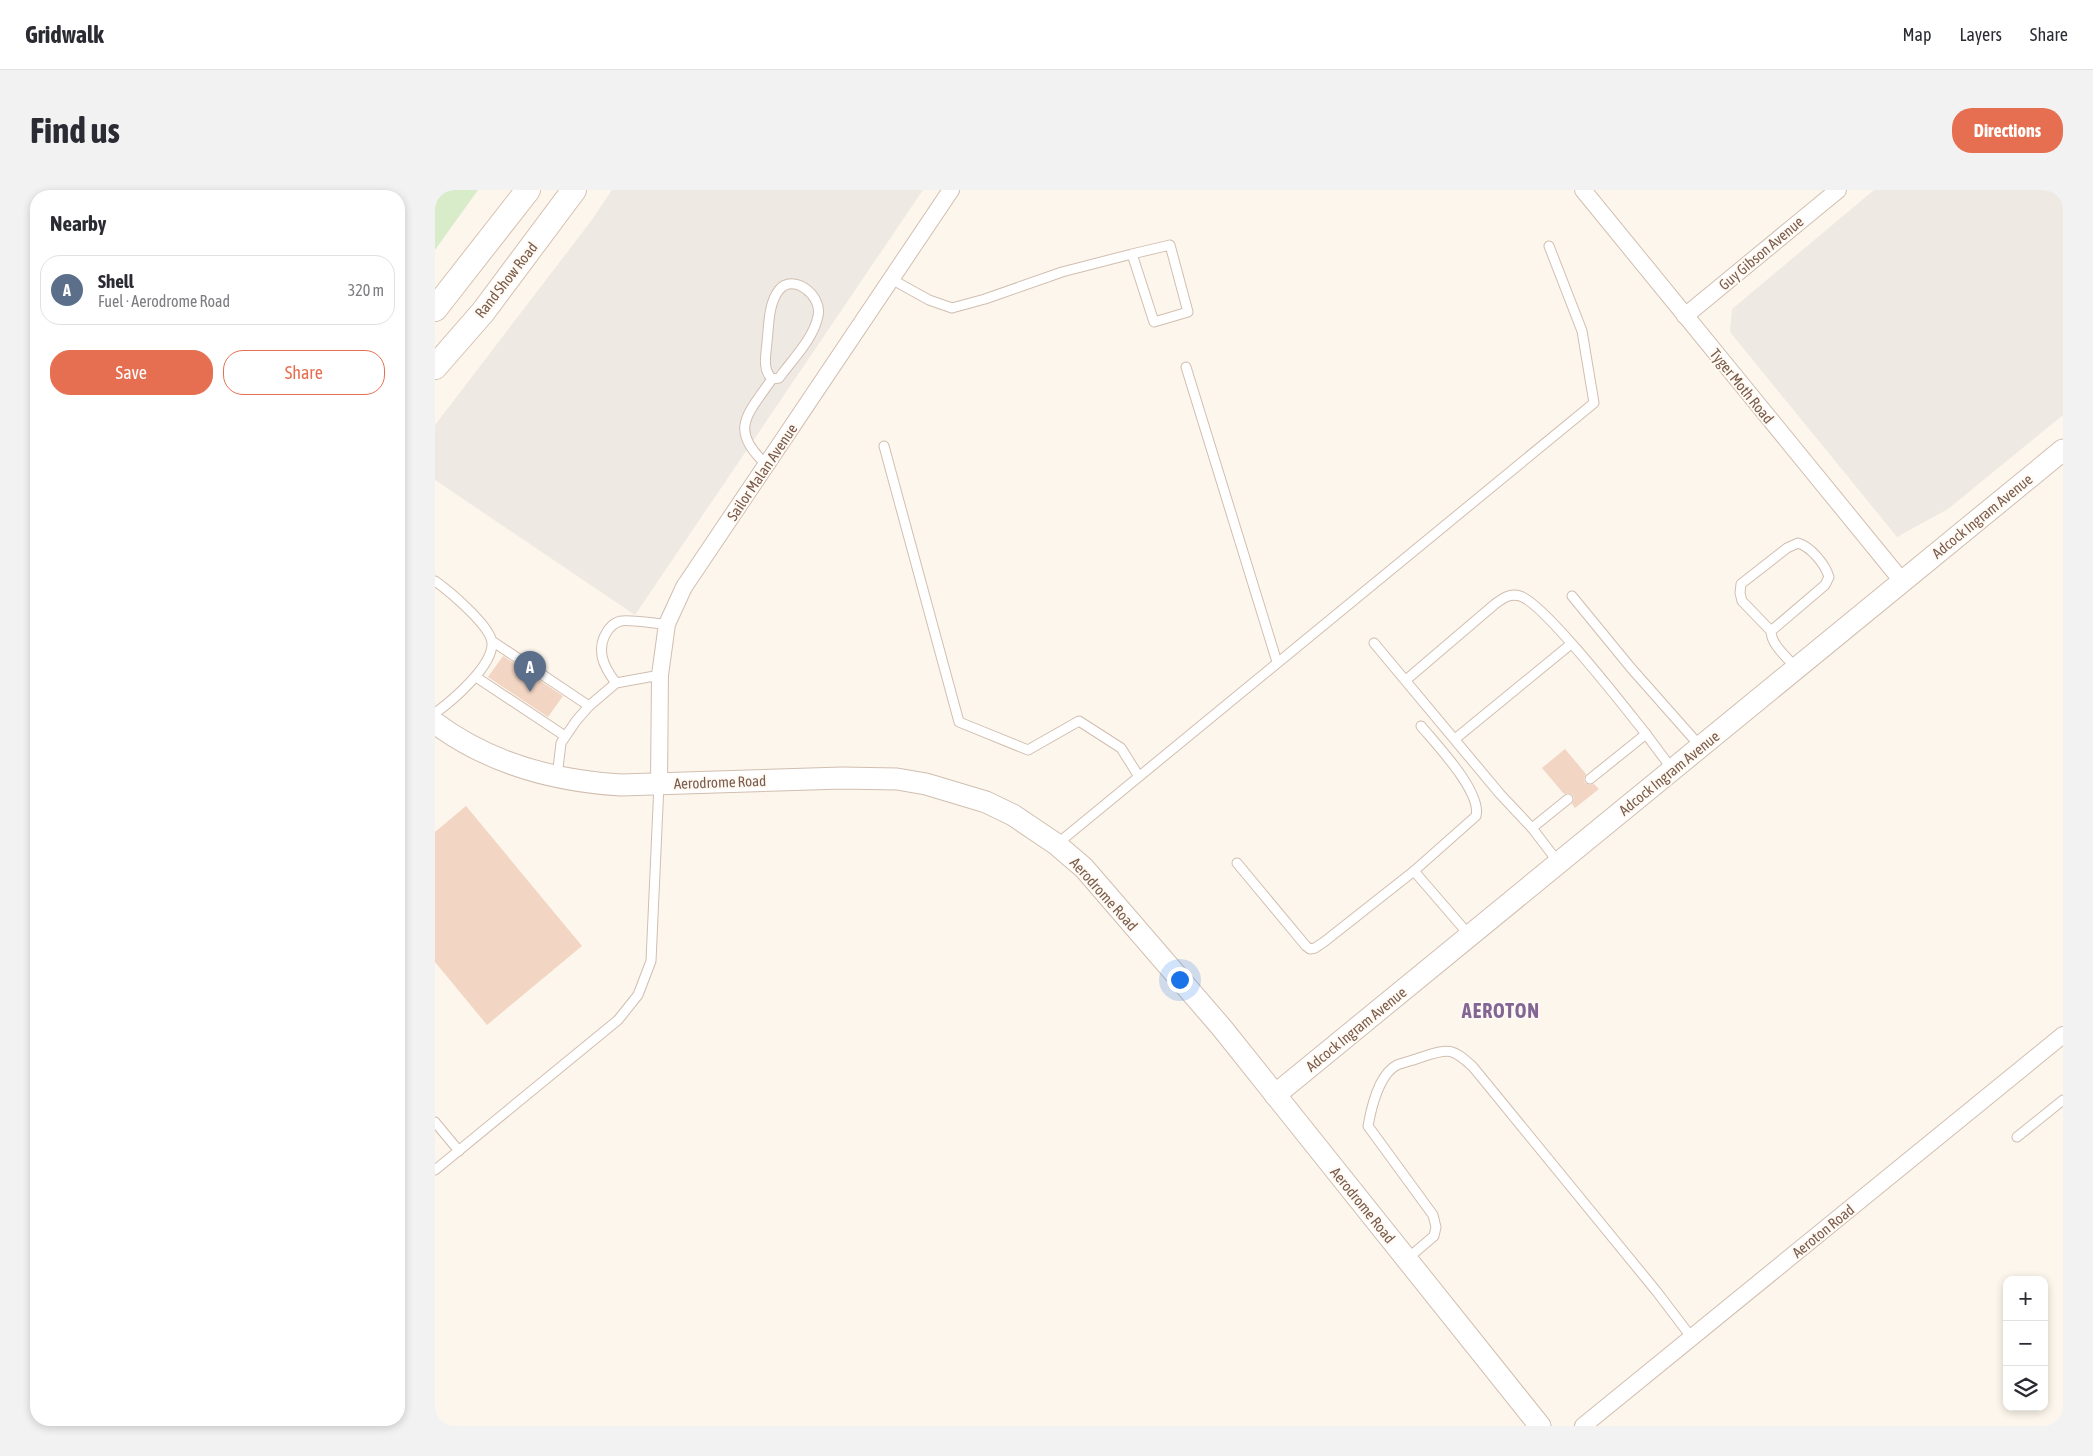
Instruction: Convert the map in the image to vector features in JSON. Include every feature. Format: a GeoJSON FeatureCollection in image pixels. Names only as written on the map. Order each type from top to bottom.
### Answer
{"type":"FeatureCollection","features":[{"type":"Feature","properties":{"kind":"main road"},"geometry":{"type":"LineString","coordinates":[[435,309],[528,190]]}},
{"type":"Feature","properties":{"kind":"main road","name":"Rand Show Road"},"geometry":{"type":"LineString","coordinates":[[435,367],[483,312],[573,190]]}},
{"type":"Feature","properties":{"kind":"street","name":"Sailor Malan Avenue"},"geometry":{"type":"LineString","coordinates":[[659,784],[660,675],[667,624],[685,587],[893,280],[951,190]]}},
{"type":"Feature","properties":{"kind":"street","name":"Tyger Moth Road"},"geometry":{"type":"LineString","coordinates":[[1583,190],[1902,581]]}},
{"type":"Feature","properties":{"kind":"street","name":"Guy Gibson Avenue"},"geometry":{"type":"LineString","coordinates":[[1685,316],[1838,190]]}},
{"type":"Feature","properties":{"kind":"street","name":"Adcock Ingram Avenue"},"geometry":{"type":"LineString","coordinates":[[1275,1095],[2063,450]]}},
{"type":"Feature","properties":{"kind":"street","name":"Aerodrome Road"},"geometry":{"type":"LineString","coordinates":[[435,723],[473,748],[498,758],[530,770],[588,783],[621,785],[841,778],[897,779],[926,784],[986,802],[1013,815],[1057,844],[1084,868],[1115,903],[1222,1028],[1540,1426]]}},
{"type":"Feature","properties":{"kind":"street","name":"Aeroton Road"},"geometry":{"type":"LineString","coordinates":[[1583,1426],[2063,1035]]}},
{"type":"Feature","properties":{"kind":"lane"},"geometry":{"type":"LineString","coordinates":[[893,280],[929,300],[952,308],[985,299],[1062,272],[1132,254],[1170,245],[1188,312],[1154,322],[1132,254]]}},
{"type":"Feature","properties":{"kind":"lane"},"geometry":{"type":"LineString","coordinates":[[1057,844],[1594,403],[1582,331],[1549,246]]}},
{"type":"Feature","properties":{"kind":"lane"},"geometry":{"type":"LineString","coordinates":[[767,465],[751,449],[746,441],[745,425],[749,412],[772,379],[776,379],[783,374],[810,334],[819,314],[819,306],[814,296],[796,284],[788,284],[780,288],[772,306],[765,368],[772,379]]}},
{"type":"Feature","properties":{"kind":"lane"},"geometry":{"type":"LineString","coordinates":[[1186,367],[1277,662]]}},
{"type":"Feature","properties":{"kind":"lane"},"geometry":{"type":"LineString","coordinates":[[884,446],[959,722],[1028,750],[1079,721],[1121,748],[1139,775]]}},
{"type":"Feature","properties":{"kind":"lane"},"geometry":{"type":"LineString","coordinates":[[1771,631],[1825,585],[1829,577],[1826,568],[1803,545],[1798,543],[1787,548],[1741,584],[1740,593],[1742,601],[1771,631],[1774,642],[1796,668]]}},
{"type":"Feature","properties":{"kind":"lane"},"geometry":{"type":"LineString","coordinates":[[435,581],[460,600],[480,622],[492,641],[589,706]]}},
{"type":"Feature","properties":{"kind":"lane"},"geometry":{"type":"LineString","coordinates":[[1406,680],[1495,604],[1512,595],[1528,600],[1542,612],[1571,644],[1646,734],[1672,769]]}},
{"type":"Feature","properties":{"kind":"lane"},"geometry":{"type":"LineString","coordinates":[[1572,596],[1631,668],[1700,746]]}},
{"type":"Feature","properties":{"kind":"lane"},"geometry":{"type":"LineString","coordinates":[[616,683],[605,669],[600,650],[603,638],[611,626],[621,621],[667,624]]}},
{"type":"Feature","properties":{"kind":"lane"},"geometry":{"type":"LineString","coordinates":[[435,713],[455,698],[475,678],[491,650],[492,641]]}},
{"type":"Feature","properties":{"kind":"lane"},"geometry":{"type":"LineString","coordinates":[[1374,643],[1559,862]]}},
{"type":"Feature","properties":{"kind":"lane"},"geometry":{"type":"LineString","coordinates":[[1455,739],[1571,644]]}},
{"type":"Feature","properties":{"kind":"lane"},"geometry":{"type":"LineString","coordinates":[[557,777],[561,743],[589,706],[616,683],[660,675]]}},
{"type":"Feature","properties":{"kind":"lane"},"geometry":{"type":"LineString","coordinates":[[475,678],[565,736]]}},
{"type":"Feature","properties":{"kind":"lane"},"geometry":{"type":"LineString","coordinates":[[1237,863],[1309,949],[1315,948],[1414,871],[1472,819],[1477,811],[1473,797],[1461,778],[1421,726]]}},
{"type":"Feature","properties":{"kind":"lane"},"geometry":{"type":"LineString","coordinates":[[1590,778],[1646,734]]}},
{"type":"Feature","properties":{"kind":"lane"},"geometry":{"type":"LineString","coordinates":[[437,1166],[459,1151],[618,1020],[638,995],[651,961],[659,784]]}},
{"type":"Feature","properties":{"kind":"lane"},"geometry":{"type":"LineString","coordinates":[[1532,828],[1568,799]]}},
{"type":"Feature","properties":{"kind":"lane"},"geometry":{"type":"LineString","coordinates":[[1414,871],[1470,936]]}},
{"type":"Feature","properties":{"kind":"lane"},"geometry":{"type":"LineString","coordinates":[[1407,1259],[1433,1236],[1436,1227],[1433,1215],[1368,1126],[1371,1106],[1384,1078],[1395,1066],[1442,1050],[1459,1054],[1473,1067],[1657,1292],[1692,1338]]}},
{"type":"Feature","properties":{"kind":"lane"},"geometry":{"type":"LineString","coordinates":[[2017,1137],[2063,1100]]}},
{"type":"Feature","properties":{"kind":"lane"},"geometry":{"type":"LineString","coordinates":[[435,1122],[459,1151]]}},
{"type":"Feature","properties":{"kind":"shaded area"},"geometry":{"type":"Polygon","coordinates":[[[612,190],[923,190],[635,615],[435,480],[435,425],[591,221],[612,190]]]}},
{"type":"Feature","properties":{"kind":"shaded area"},"geometry":{"type":"Polygon","coordinates":[[[1874,190],[2063,190],[2063,415],[1948,509],[1897,537],[1730,332],[1732,309],[1874,190]]]}},
{"type":"Feature","properties":{"kind":"green space"},"geometry":{"type":"Polygon","coordinates":[[[435,190],[478,190],[435,250],[435,190]]]}},
{"type":"Feature","properties":{"kind":"building"},"geometry":{"type":"Polygon","coordinates":[[[503,656],[563,696],[548,717],[488,677],[503,656]]]}},
{"type":"Feature","properties":{"kind":"building"},"geometry":{"type":"Polygon","coordinates":[[[1565,749],[1586,774],[1585,783],[1594,784],[1599,789],[1575,808],[1572,804],[1573,795],[1564,794],[1542,768],[1565,749]]]}},
{"type":"Feature","properties":{"kind":"building"},"geometry":{"type":"Polygon","coordinates":[[[466,806],[582,946],[487,1025],[435,962],[435,832],[466,806]]]}},
{"type":"Feature","properties":{"kind":"place","name":"Shell"},"geometry":{"type":"Point","coordinates":[530,692]}},
{"type":"Feature","properties":{"kind":"district","name":"AEROTON"},"geometry":{"type":"Point","coordinates":[1501,1010]}}]}
